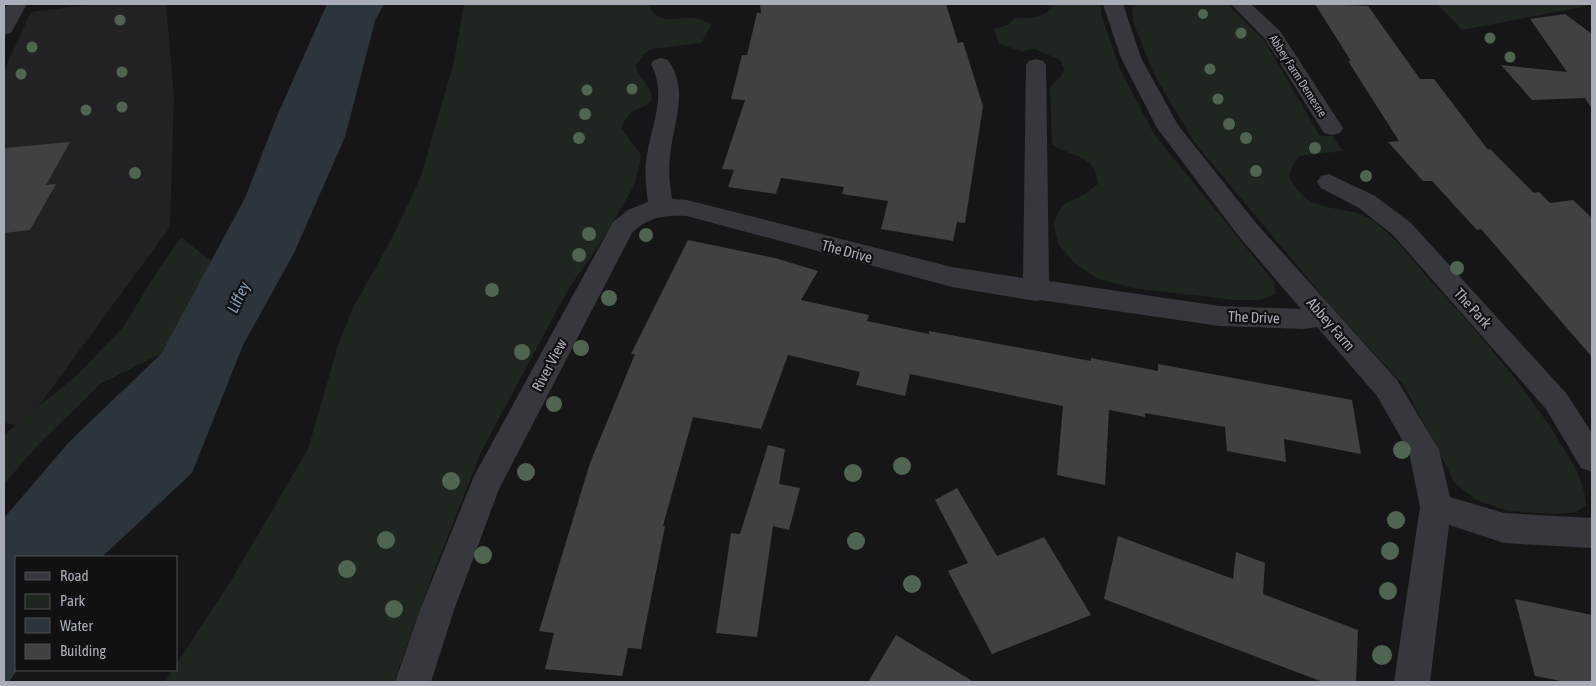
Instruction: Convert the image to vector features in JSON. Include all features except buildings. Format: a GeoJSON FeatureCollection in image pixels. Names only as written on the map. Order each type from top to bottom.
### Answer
{"type":"FeatureCollection","features":[{"type":"Feature","properties":{"kind":"street"},"geometry":{"type":"LineString","coordinates":[[4,29],[17,4]]}},
{"type":"Feature","properties":{"kind":"street","name":"Abbey Farm"},"geometry":{"type":"LineString","coordinates":[[1113,4],[1131,58],[1168,128],[1246,228],[1387,388],[1424,450],[1436,506],[1412,682]]}},
{"type":"Feature","properties":{"kind":"street","name":"Abbey Farm Demesne"},"geometry":{"type":"LineString","coordinates":[[1240,4],[1273,35],[1332,128]]}},
{"type":"Feature","properties":{"kind":"street"},"geometry":{"type":"LineString","coordinates":[[660,206],[657,166],[670,87],[668,73],[661,64]]}},
{"type":"Feature","properties":{"kind":"street"},"geometry":{"type":"LineString","coordinates":[[1036,65],[1036,290]]}},
{"type":"Feature","properties":{"kind":"street","name":"The Park"},"geometry":{"type":"LineString","coordinates":[[1329,182],[1367,202],[1402,229],[1556,401],[1592,459]]}},
{"type":"Feature","properties":{"kind":"street","name":"The Drive"},"geometry":{"type":"LineString","coordinates":[[660,206],[687,208],[952,277],[1220,316],[1304,319],[1324,316]]}},
{"type":"Feature","properties":{"kind":"street","name":"River View"},"geometry":{"type":"LineString","coordinates":[[413,682],[437,610],[484,486],[622,228],[630,218],[645,210],[660,206]]}},
{"type":"Feature","properties":{"kind":"street"},"geometry":{"type":"LineString","coordinates":[[1436,506],[1504,528],[1592,533]]}},
{"type":"Feature","properties":{"kind":"shaded area"},"geometry":{"type":"Polygon","coordinates":[[[96,4],[166,4],[174,96],[170,227],[24,426],[4,423],[4,70],[31,12],[96,4]]]}},
{"type":"Feature","properties":{"kind":"green space"},"geometry":{"type":"Polygon","coordinates":[[[464,4],[649,4],[652,11],[661,18],[695,18],[712,24],[701,43],[652,49],[645,53],[636,65],[649,88],[652,99],[646,106],[633,111],[621,128],[641,155],[636,180],[598,247],[569,288],[482,450],[430,582],[394,682],[165,682],[172,671],[178,671],[178,662],[235,574],[308,449],[339,342],[353,308],[394,234],[421,176],[454,62],[464,4]]]}},
{"type":"Feature","properties":{"kind":"green space"},"geometry":{"type":"Polygon","coordinates":[[[1051,4],[1101,4],[1101,14],[1120,69],[1154,134],[1274,282],[1275,294],[1261,300],[1234,300],[1132,288],[1096,278],[1074,263],[1058,243],[1053,223],[1062,205],[1085,194],[1098,184],[1096,174],[1088,162],[1052,144],[1050,87],[1061,76],[1064,69],[1060,60],[1035,49],[1021,51],[999,44],[994,29],[1007,25],[1015,18],[1039,16],[1052,9],[1051,4]]]}},
{"type":"Feature","properties":{"kind":"green space"},"geometry":{"type":"Polygon","coordinates":[[[1132,4],[1227,4],[1264,40],[1320,136],[1332,136],[1343,151],[1299,156],[1289,176],[1297,190],[1307,199],[1317,204],[1351,212],[1375,222],[1397,242],[1496,355],[1542,415],[1576,469],[1583,487],[1586,505],[1576,512],[1556,514],[1509,511],[1476,500],[1455,483],[1404,386],[1331,306],[1194,142],[1154,74],[1133,22],[1132,4]]]}},
{"type":"Feature","properties":{"kind":"green space"},"geometry":{"type":"Polygon","coordinates":[[[1437,4],[1592,4],[1592,5],[1462,30],[1437,4]]]}},
{"type":"Feature","properties":{"kind":"green space"},"geometry":{"type":"Polygon","coordinates":[[[181,238],[212,261],[161,354],[100,384],[38,445],[4,484],[4,435],[77,375],[123,327],[160,267],[181,238]]]}},
{"type":"Feature","properties":{"kind":"water","name":"Liffey"},"geometry":{"type":"Polygon","coordinates":[[[327,4],[384,4],[375,21],[345,137],[294,253],[243,345],[192,473],[103,556],[15,556],[16,671],[9,682],[4,682],[4,518],[70,441],[161,354],[245,198],[277,116],[327,4]]]}}]}
